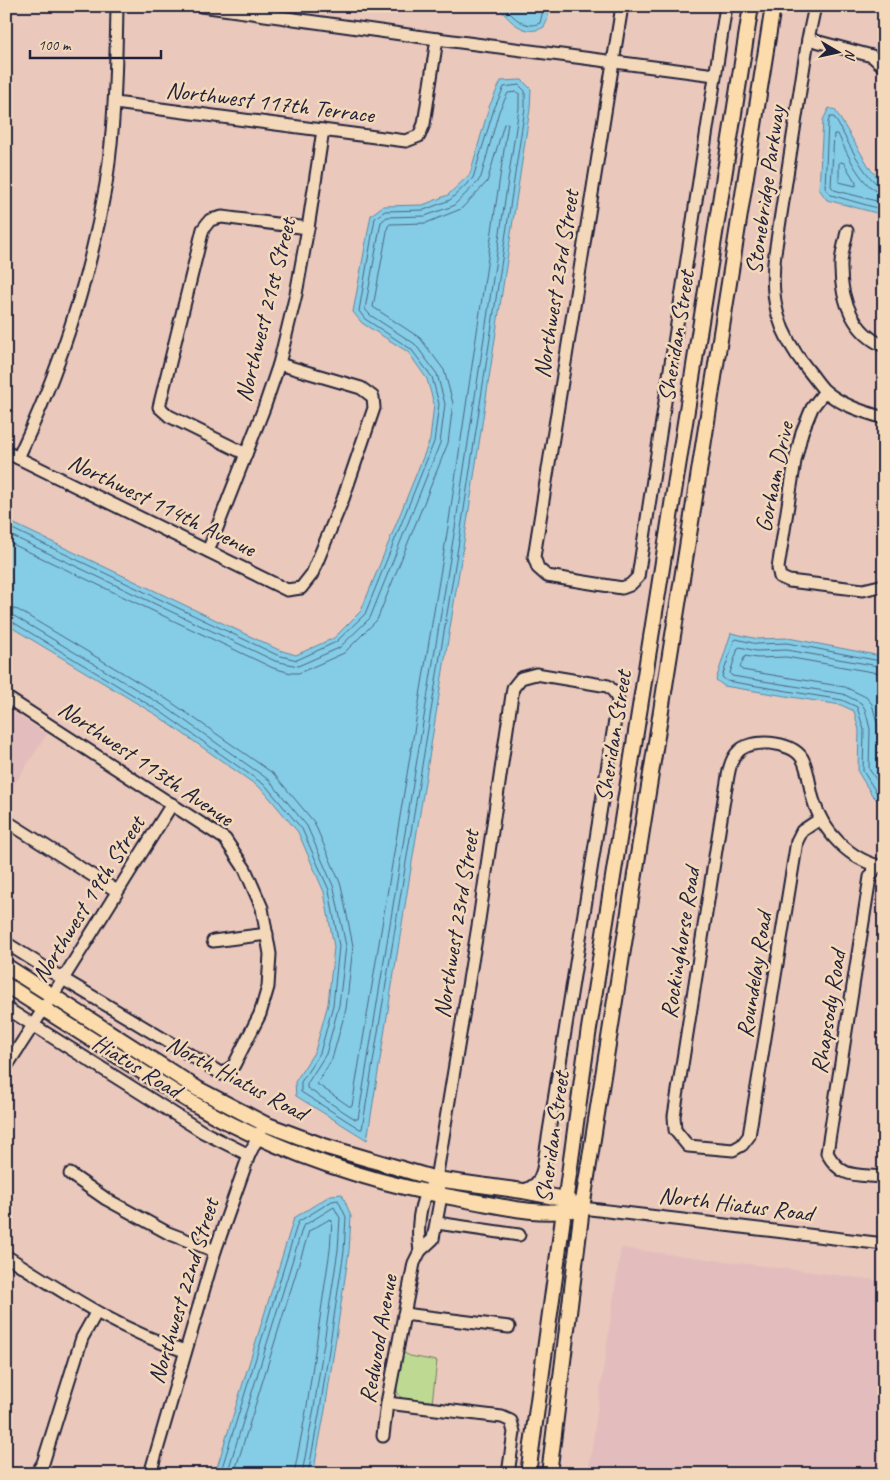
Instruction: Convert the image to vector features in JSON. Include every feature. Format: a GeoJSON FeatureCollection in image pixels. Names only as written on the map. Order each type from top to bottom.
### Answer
{"type":"FeatureCollection","features":[{"type":"Feature","properties":{"kind":"main road","name":"Sheridan Street"},"geometry":{"type":"LineString","coordinates":[[528,1474],[588,1035],[751,6]]}},
{"type":"Feature","properties":{"kind":"main road","name":"Sheridan Street"},"geometry":{"type":"LineString","coordinates":[[549,1474],[582,1208],[773,6]]}},
{"type":"Feature","properties":{"kind":"main road"},"geometry":{"type":"LineString","coordinates":[[740,77],[761,81]]}},
{"type":"Feature","properties":{"kind":"main road","name":"North Hiatus Road"},"geometry":{"type":"LineString","coordinates":[[6,966],[198,1088],[265,1124],[324,1146],[436,1179],[523,1191],[565,1205],[582,1208]]}},
{"type":"Feature","properties":{"kind":"main road","name":"North Hiatus Road"},"geometry":{"type":"LineString","coordinates":[[6,985],[185,1100],[258,1137],[298,1154],[371,1180],[440,1196],[542,1212],[565,1205]]}},
{"type":"Feature","properties":{"kind":"street"},"geometry":{"type":"LineString","coordinates":[[18,458],[39,414],[80,297],[94,242],[106,183],[115,103],[117,6]]}},
{"type":"Feature","properties":{"kind":"street"},"geometry":{"type":"LineString","coordinates":[[201,6],[715,75]]}},
{"type":"Feature","properties":{"kind":"street","name":"Northwest 23rd Street"},"geometry":{"type":"LineString","coordinates":[[622,6],[534,557],[538,568],[547,576],[622,588],[630,585],[638,577]]}},
{"type":"Feature","properties":{"kind":"street","name":"Sheridan Street"},"geometry":{"type":"LineString","coordinates":[[638,577],[726,6]]}},
{"type":"Feature","properties":{"kind":"street","name":"Stonebridge Parkway"},"geometry":{"type":"LineString","coordinates":[[815,6],[808,39],[772,276],[775,306],[784,332],[797,356],[825,391],[849,406],[884,418]]}},
{"type":"Feature","properties":{"kind":"street","name":"Northwest 117th Terrace"},"geometry":{"type":"LineString","coordinates":[[115,103],[406,140],[419,136],[424,124],[437,39]]}},
{"type":"Feature","properties":{"kind":"street"},"geometry":{"type":"LineString","coordinates":[[808,39],[872,56],[884,67]]}},
{"type":"Feature","properties":{"kind":"street","name":"Northwest 21st Street"},"geometry":{"type":"LineString","coordinates":[[208,551],[264,408],[279,364],[296,294],[323,130]]}},
{"type":"Feature","properties":{"kind":"street"},"geometry":{"type":"LineString","coordinates":[[246,454],[169,416],[160,407],[203,229],[210,220],[222,217],[308,228]]}},
{"type":"Feature","properties":{"kind":"street"},"geometry":{"type":"LineString","coordinates":[[847,231],[840,268],[844,299],[852,319],[871,341],[884,346]]}},
{"type":"Feature","properties":{"kind":"street","name":"Northwest 114th Avenue"},"geometry":{"type":"LineString","coordinates":[[6,452],[287,590],[301,588],[312,574],[343,499],[374,408],[373,396],[361,388],[279,364]]}},
{"type":"Feature","properties":{"kind":"street","name":"Gorham Drive"},"geometry":{"type":"LineString","coordinates":[[825,391],[812,408],[802,432],[795,461],[778,568],[780,577],[789,581],[863,590],[884,585]]}},
{"type":"Feature","properties":{"kind":"street","name":"Sheridan Street"},"geometry":{"type":"LineString","coordinates":[[521,678],[536,674],[608,686],[615,693],[618,701],[543,1169],[541,1177],[535,1186],[523,1191]]}},
{"type":"Feature","properties":{"kind":"street","name":"Northwest 23rd Street"},"geometry":{"type":"LineString","coordinates":[[436,1179],[479,920],[513,688],[521,678]]}},
{"type":"Feature","properties":{"kind":"street","name":"Northwest 113th Avenue"},"geometry":{"type":"LineString","coordinates":[[6,697],[225,839],[245,868],[262,908],[267,934]]}},
{"type":"Feature","properties":{"kind":"street","name":"Rockinghorse Road"},"geometry":{"type":"LineString","coordinates":[[742,1145],[733,1150],[688,1146],[675,1130],[674,1116],[725,793],[730,764],[736,754],[744,746],[760,743],[781,745],[802,757],[820,820]]}},
{"type":"Feature","properties":{"kind":"street","name":"Northwest 19th Street"},"geometry":{"type":"LineString","coordinates":[[6,1067],[172,804]]}},
{"type":"Feature","properties":{"kind":"street"},"geometry":{"type":"LineString","coordinates":[[820,820],[839,844],[880,866]]}},
{"type":"Feature","properties":{"kind":"street","name":"Roundelay Road"},"geometry":{"type":"LineString","coordinates":[[742,1145],[749,1136],[797,841],[802,831],[820,820]]}},
{"type":"Feature","properties":{"kind":"street"},"geometry":{"type":"LineString","coordinates":[[6,821],[117,891]]}},
{"type":"Feature","properties":{"kind":"street","name":"Rhapsody Road"},"geometry":{"type":"LineString","coordinates":[[880,866],[870,877],[827,1153],[833,1164],[844,1173],[884,1177]]}},
{"type":"Feature","properties":{"kind":"street"},"geometry":{"type":"LineString","coordinates":[[6,943],[222,1074],[234,1065],[260,1014],[268,988],[270,954],[267,934],[213,941]]}},
{"type":"Feature","properties":{"kind":"street","name":"Hiatus Road"},"geometry":{"type":"LineString","coordinates":[[6,1008],[203,1132],[249,1155]]}},
{"type":"Feature","properties":{"kind":"street","name":"Northwest 22nd Street"},"geometry":{"type":"LineString","coordinates":[[150,1474],[214,1251],[249,1155],[265,1124]]}},
{"type":"Feature","properties":{"kind":"street"},"geometry":{"type":"LineString","coordinates":[[70,1174],[106,1199],[168,1233],[214,1251]]}},
{"type":"Feature","properties":{"kind":"street","name":"Redwood Avenue"},"geometry":{"type":"LineString","coordinates":[[420,1251],[418,1233],[425,1193],[436,1179]]}},
{"type":"Feature","properties":{"kind":"street","name":"Redwood Avenue"},"geometry":{"type":"LineString","coordinates":[[383,1436],[387,1403],[414,1263],[420,1251],[433,1239],[437,1223],[440,1196],[436,1179]]}},
{"type":"Feature","properties":{"kind":"street","name":"North Hiatus Road"},"geometry":{"type":"LineString","coordinates":[[582,1208],[884,1244]]}},
{"type":"Feature","properties":{"kind":"street"},"geometry":{"type":"LineString","coordinates":[[437,1223],[519,1235]]}},
{"type":"Feature","properties":{"kind":"street"},"geometry":{"type":"LineString","coordinates":[[6,1256],[96,1313],[154,1342],[185,1351]]}},
{"type":"Feature","properties":{"kind":"street"},"geometry":{"type":"LineString","coordinates":[[37,1473],[82,1338],[96,1313]]}},
{"type":"Feature","properties":{"kind":"street"},"geometry":{"type":"LineString","coordinates":[[404,1314],[509,1327]]}},
{"type":"Feature","properties":{"kind":"street"},"geometry":{"type":"LineString","coordinates":[[387,1403],[502,1417],[511,1421],[514,1432],[508,1474]]}},
{"type":"Feature","properties":{"kind":"shaded area"},"geometry":{"type":"Polygon","coordinates":[[[6,708],[47,734],[6,797],[6,708]]]}},
{"type":"Feature","properties":{"kind":"shaded area"},"geometry":{"type":"Polygon","coordinates":[[[621,1248],[884,1281],[884,1474],[588,1474],[621,1248]]]}},
{"type":"Feature","properties":{"kind":"green space"},"geometry":{"type":"Polygon","coordinates":[[[402,1352],[410,1356],[437,1361],[432,1403],[404,1399],[397,1391],[396,1385],[402,1352]]]}},
{"type":"Feature","properties":{"kind":"water"},"geometry":{"type":"Polygon","coordinates":[[[498,6],[550,6],[544,27],[530,30],[524,29],[512,22],[498,6]]]}},
{"type":"Feature","properties":{"kind":"water"},"geometry":{"type":"Polygon","coordinates":[[[522,80],[531,89],[530,109],[466,529],[367,1140],[296,1096],[295,1082],[315,1051],[328,1004],[334,947],[324,892],[298,832],[263,790],[158,716],[6,624],[6,520],[279,650],[296,655],[334,638],[361,611],[430,440],[434,404],[427,379],[408,352],[362,323],[353,312],[371,215],[383,206],[423,205],[448,195],[470,174],[489,107],[501,81],[522,80]]]}},
{"type":"Feature","properties":{"kind":"water"},"geometry":{"type":"Polygon","coordinates":[[[829,108],[835,110],[871,170],[884,184],[884,215],[827,200],[819,189],[823,120],[829,108]]]}},
{"type":"Feature","properties":{"kind":"water"},"geometry":{"type":"Polygon","coordinates":[[[731,633],[758,639],[788,638],[881,656],[884,654],[884,806],[872,795],[858,772],[859,730],[854,711],[841,705],[724,686],[716,680],[731,633]]]}},
{"type":"Feature","properties":{"kind":"water"},"geometry":{"type":"Polygon","coordinates":[[[342,1194],[351,1216],[349,1251],[325,1410],[313,1474],[215,1474],[294,1218],[331,1195],[342,1194]]]}}]}
